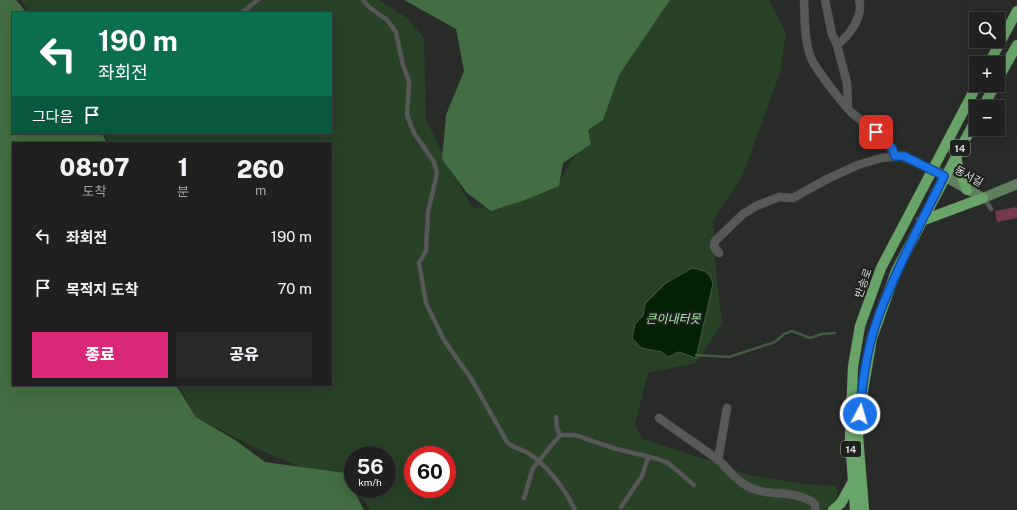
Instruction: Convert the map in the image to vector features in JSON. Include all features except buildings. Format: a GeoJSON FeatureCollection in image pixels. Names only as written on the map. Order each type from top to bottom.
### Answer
{"type":"FeatureCollection","features":[{"type":"Feature","properties":{"kind":"main road"},"geometry":{"type":"LineString","coordinates":[[993,56],[1017,11]]}},
{"type":"Feature","properties":{"kind":"main road"},"geometry":{"type":"LineString","coordinates":[[1005,66],[1017,45]]}},
{"type":"Feature","properties":{"kind":"main road","name":"반송로"},"geometry":{"type":"LineString","coordinates":[[855,510],[850,438],[852,367],[860,326],[881,268],[973,92]]}},
{"type":"Feature","properties":{"kind":"main road","name":"14"},"geometry":{"type":"LineString","coordinates":[[864,510],[858,436],[861,402],[872,338],[880,312],[896,271],[944,176],[969,132]]}},
{"type":"Feature","properties":{"kind":"main road"},"geometry":{"type":"LineString","coordinates":[[956,156],[958,167],[967,190]]}},
{"type":"Feature","properties":{"kind":"main road"},"geometry":{"type":"LineString","coordinates":[[922,221],[984,198]]}},
{"type":"Feature","properties":{"kind":"main road"},"geometry":{"type":"LineString","coordinates":[[912,208],[916,207],[919,210],[909,231],[912,240]]}},
{"type":"Feature","properties":{"kind":"main road"},"geometry":{"type":"LineString","coordinates":[[834,510],[841,504],[852,483]]}},
{"type":"Feature","properties":{"kind":"street"},"geometry":{"type":"LineString","coordinates":[[804,0],[808,44],[811,58],[848,108],[886,141],[892,148],[895,156]]}},
{"type":"Feature","properties":{"kind":"street"},"geometry":{"type":"LineString","coordinates":[[825,0],[832,34],[837,44],[847,83],[848,108]]}},
{"type":"Feature","properties":{"kind":"street"},"geometry":{"type":"LineString","coordinates":[[837,44],[845,39],[856,22],[859,13],[859,0]]}},
{"type":"Feature","properties":{"kind":"street"},"geometry":{"type":"LineString","coordinates":[[719,253],[714,247],[715,241],[743,214],[756,206],[780,197],[793,198],[844,170],[880,158],[895,156],[904,156],[932,169]]}},
{"type":"Feature","properties":{"kind":"street","name":"동서길"},"geometry":{"type":"LineString","coordinates":[[932,169],[967,190],[984,198],[1017,184]]}},
{"type":"Feature","properties":{"kind":"street"},"geometry":{"type":"LineString","coordinates":[[718,460],[727,408]]}},
{"type":"Feature","properties":{"kind":"street"},"geometry":{"type":"LineString","coordinates":[[659,418],[718,460],[737,480],[748,487],[758,490],[796,495],[809,499],[815,504],[815,510]]}},
{"type":"Feature","properties":{"kind":"lane"},"geometry":{"type":"LineString","coordinates":[[241,12],[258,0]]}},
{"type":"Feature","properties":{"kind":"lane"},"geometry":{"type":"LineString","coordinates":[[362,0],[387,20],[396,32],[408,81],[407,115],[414,133],[434,162],[437,173],[428,212],[426,251],[420,263],[426,303],[444,340],[472,380],[507,442],[513,448],[527,452],[538,460],[559,483],[575,510]]}},
{"type":"Feature","properties":{"kind":"lane"},"geometry":{"type":"LineString","coordinates":[[984,198],[992,209]]}},
{"type":"Feature","properties":{"kind":"lane"},"geometry":{"type":"LineString","coordinates":[[556,417],[557,428],[560,435]]}},
{"type":"Feature","properties":{"kind":"lane"},"geometry":{"type":"LineString","coordinates":[[524,498],[533,468],[560,435],[575,435],[668,463],[694,485]]}},
{"type":"Feature","properties":{"kind":"lane"},"geometry":{"type":"LineString","coordinates":[[621,507],[642,476],[648,458]]}},
{"type":"Feature","properties":{"kind":"shaded area"},"geometry":{"type":"Polygon","coordinates":[[[0,0],[16,0],[26,12],[12,12],[12,134],[102,134],[106,142],[12,142],[12,386],[177,386],[196,417],[235,440],[265,462],[344,473],[344,498],[358,498],[364,510],[0,510],[0,0]]]}},
{"type":"Feature","properties":{"kind":"shaded area"},"geometry":{"type":"Polygon","coordinates":[[[21,0],[379,0],[407,18],[424,38],[426,119],[450,169],[473,208],[508,206],[555,187],[583,144],[610,72],[663,0],[769,0],[786,33],[780,73],[742,177],[713,221],[716,272],[722,324],[696,363],[648,373],[635,424],[642,439],[714,462],[748,475],[805,484],[836,486],[839,510],[370,510],[362,498],[396,498],[396,446],[344,446],[344,485],[253,447],[196,417],[180,386],[332,386],[332,142],[108,142],[104,134],[332,134],[332,12],[28,12],[21,0]]]}},
{"type":"Feature","properties":{"kind":"shaded area"},"geometry":{"type":"Polygon","coordinates":[[[404,0],[670,0],[619,75],[603,120],[588,130],[591,144],[563,163],[559,186],[525,200],[491,211],[467,193],[442,159],[446,115],[464,71],[456,29],[404,0]]]}},
{"type":"Feature","properties":{"kind":"water","name":"큰이내터못"},"geometry":{"type":"Polygon","coordinates":[[[692,268],[706,272],[713,284],[696,358],[679,352],[668,357],[662,352],[641,348],[632,338],[635,324],[643,316],[645,304],[666,283],[692,268]]]}},
{"type":"Feature","properties":{"kind":"waterway"},"geometry":{"type":"LineString","coordinates":[[696,355],[729,357],[775,342],[784,334],[792,331],[810,338],[822,334],[835,333]]}},
{"type":"Feature","properties":{"kind":"route"},"geometry":{"type":"LineString","coordinates":[[860,414],[862,391],[872,338],[880,312],[896,271],[944,176],[904,156],[895,156],[892,148],[876,132]]}}]}
